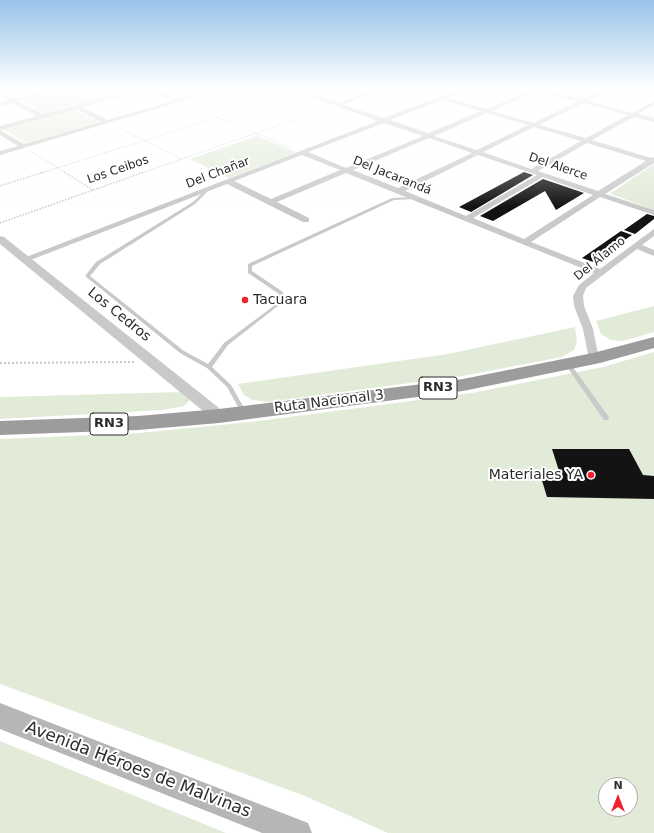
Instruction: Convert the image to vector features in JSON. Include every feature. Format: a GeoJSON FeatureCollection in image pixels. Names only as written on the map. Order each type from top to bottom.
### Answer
{"type":"FeatureCollection","features":[{"type":"Feature","properties":{"kind":"highway","name":"Ruta Nacional 3"},"geometry":{"type":"LineString","coordinates":[[0,428],[138,423],[218,416],[463,385],[594,359],[654,342]]}},
{"type":"Feature","properties":{"kind":"main road","name":"Avenida Héroes de Malvinas"},"geometry":{"type":"LineString","coordinates":[[0,716],[298,833]]}},
{"type":"Feature","properties":{"kind":"street"},"geometry":{"type":"LineString","coordinates":[[0,153],[83,129]]}},
{"type":"Feature","properties":{"kind":"street","name":"Del Chañar"},"geometry":{"type":"LineString","coordinates":[[25,259],[361,129]]}},
{"type":"Feature","properties":{"kind":"street","name":"Del Alerce"},"geometry":{"type":"LineString","coordinates":[[409,129],[654,213]]}},
{"type":"Feature","properties":{"kind":"street"},"geometry":{"type":"LineString","coordinates":[[270,202],[446,129]]}},
{"type":"Feature","properties":{"kind":"street"},"geometry":{"type":"LineString","coordinates":[[399,191],[526,129]]}},
{"type":"Feature","properties":{"kind":"street"},"geometry":{"type":"LineString","coordinates":[[547,129],[653,160]]}},
{"type":"Feature","properties":{"kind":"street"},"geometry":{"type":"LineString","coordinates":[[532,171],[608,129]]}},
{"type":"Feature","properties":{"kind":"street"},"geometry":{"type":"LineString","coordinates":[[0,132],[23,146]]}},
{"type":"Feature","properties":{"kind":"street","name":"Del Jacarandá"},"geometry":{"type":"LineString","coordinates":[[301,152],[602,273]]}},
{"type":"Feature","properties":{"kind":"street"},"geometry":{"type":"LineString","coordinates":[[525,242],[653,160]]}},
{"type":"Feature","properties":{"kind":"street"},"geometry":{"type":"LineString","coordinates":[[466,219],[542,175]]}},
{"type":"Feature","properties":{"kind":"street"},"geometry":{"type":"LineString","coordinates":[[228,181],[306,220]]}},
{"type":"Feature","properties":{"kind":"street","name":"Del Álamo"},"geometry":{"type":"LineString","coordinates":[[594,359],[588,328],[579,306],[578,296],[582,287],[654,232]]}},
{"type":"Feature","properties":{"kind":"street","name":"Los Cedros"},"geometry":{"type":"LineString","coordinates":[[0,239],[218,416]]}},
{"type":"Feature","properties":{"kind":"street"},"geometry":{"type":"LineString","coordinates":[[636,246],[654,253]]}},
{"type":"Feature","properties":{"kind":"lane"},"geometry":{"type":"LineString","coordinates":[[210,187],[194,202],[98,263],[87,276],[182,352],[209,368],[230,386],[244,413]]}},
{"type":"Feature","properties":{"kind":"lane"},"geometry":{"type":"LineString","coordinates":[[209,368],[226,344],[281,302],[281,293],[250,272],[250,265],[393,199],[415,198]]}},
{"type":"Feature","properties":{"kind":"lane"},"geometry":{"type":"LineString","coordinates":[[568,364],[606,418]]}},
{"type":"Feature","properties":{"kind":"path"},"geometry":{"type":"LineString","coordinates":[[121,129],[181,159]]}},
{"type":"Feature","properties":{"kind":"path"},"geometry":{"type":"LineString","coordinates":[[0,186],[179,129]]}},
{"type":"Feature","properties":{"kind":"path"},"geometry":{"type":"LineString","coordinates":[[246,129],[301,152]]}},
{"type":"Feature","properties":{"kind":"path","name":"Los Ceibos"},"geometry":{"type":"LineString","coordinates":[[0,223],[268,129]]}},
{"type":"Feature","properties":{"kind":"path"},"geometry":{"type":"LineString","coordinates":[[23,146],[93,190]]}},
{"type":"Feature","properties":{"kind":"path"},"geometry":{"type":"LineString","coordinates":[[0,362],[152,362]]}},
{"type":"Feature","properties":{"kind":"green space"},"geometry":{"type":"Polygon","coordinates":[[[3,129],[76,129],[26,143],[3,129]]]}},
{"type":"Feature","properties":{"kind":"green space"},"geometry":{"type":"Polygon","coordinates":[[[257,136],[296,152],[229,178],[190,159],[257,136]]]}},
{"type":"Feature","properties":{"kind":"green space"},"geometry":{"type":"Polygon","coordinates":[[[654,164],[654,210],[611,194],[611,193],[654,164]]]}},
{"type":"Feature","properties":{"kind":"green space"},"geometry":{"type":"Polygon","coordinates":[[[654,306],[654,332],[623,341],[611,340],[601,334],[596,321],[654,306]]]}},
{"type":"Feature","properties":{"kind":"green space"},"geometry":{"type":"Polygon","coordinates":[[[575,327],[577,342],[574,350],[562,357],[462,376],[268,402],[253,400],[244,395],[238,384],[448,354],[575,327]]]}},
{"type":"Feature","properties":{"kind":"green space"},"geometry":{"type":"Polygon","coordinates":[[[654,352],[654,833],[388,833],[305,796],[0,684],[0,439],[139,433],[251,422],[472,393],[603,367],[654,352]]]}},
{"type":"Feature","properties":{"kind":"green space"},"geometry":{"type":"Polygon","coordinates":[[[181,392],[190,400],[184,406],[163,410],[0,419],[0,397],[181,392]]]}},
{"type":"Feature","properties":{"kind":"green space"},"geometry":{"type":"Polygon","coordinates":[[[0,741],[226,833],[0,833],[0,741]]]}},
{"type":"Feature","properties":{"kind":"building"},"geometry":{"type":"Polygon","coordinates":[[[524,172],[533,175],[471,212],[459,207],[524,172]]]}},
{"type":"Feature","properties":{"kind":"building"},"geometry":{"type":"Polygon","coordinates":[[[543,179],[584,193],[556,210],[545,191],[493,221],[480,216],[543,179]]]}},
{"type":"Feature","properties":{"kind":"building"},"geometry":{"type":"Polygon","coordinates":[[[647,214],[654,216],[654,219],[635,234],[624,230],[647,214]]]}},
{"type":"Feature","properties":{"kind":"building"},"geometry":{"type":"Polygon","coordinates":[[[621,231],[632,235],[593,262],[582,258],[621,231]]]}},
{"type":"Feature","properties":{"kind":"building","name":"Materiales YA"},"geometry":{"type":"Polygon","coordinates":[[[552,449],[629,449],[643,475],[654,476],[654,499],[547,497],[540,474],[560,474],[552,449]]]}},
{"type":"Feature","properties":{"kind":"place","name":"Tacuara"},"geometry":{"type":"Point","coordinates":[245,300]}},
{"type":"Feature","properties":{"kind":"place","name":"Materiales YA"},"geometry":{"type":"Point","coordinates":[591,475]}}]}
